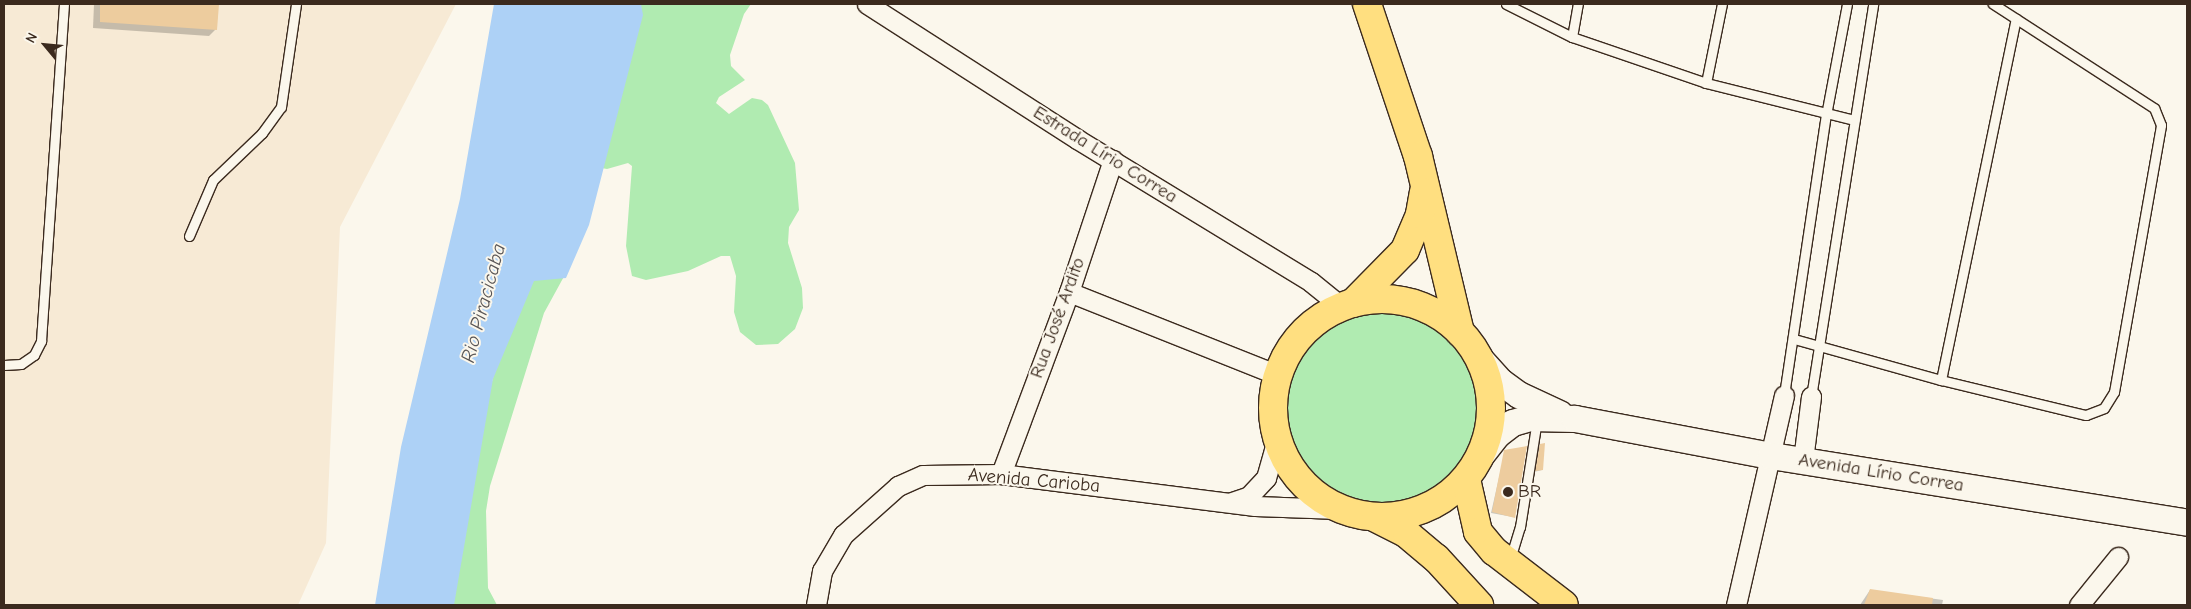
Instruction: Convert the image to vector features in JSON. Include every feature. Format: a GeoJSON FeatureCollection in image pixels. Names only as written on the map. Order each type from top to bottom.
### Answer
{"type":"FeatureCollection","features":[{"type":"Feature","properties":{"kind":"main road"},"geometry":{"type":"LineString","coordinates":[[1367,4],[1387,58],[1425,188],[1460,332]]}},
{"type":"Feature","properties":{"kind":"main road"},"geometry":{"type":"LineString","coordinates":[[1347,305],[1405,250],[1420,214],[1425,188]]}},
{"type":"Feature","properties":{"kind":"main road"},"geometry":{"type":"LineString","coordinates":[[1376,518],[1409,514],[1440,501],[1473,468],[1490,425],[1490,391],[1480,359],[1460,332],[1438,314],[1411,302],[1382,299],[1347,305],[1320,318],[1302,334],[1288,353],[1278,375],[1273,407],[1277,439],[1290,468],[1306,486],[1339,509],[1376,518],[1407,534],[1436,558],[1479,605]]}},
{"type":"Feature","properties":{"kind":"main road","name":"Avenida Lírio Correa"},"geometry":{"type":"LineString","coordinates":[[1480,359],[1501,382],[1519,395],[1575,419]]}},
{"type":"Feature","properties":{"kind":"main road","name":"Avenida Lírio Correa"},"geometry":{"type":"LineString","coordinates":[[1473,468],[1496,435],[1513,423],[1537,418],[1575,419],[1771,456],[2187,523]]}},
{"type":"Feature","properties":{"kind":"main road"},"geometry":{"type":"LineString","coordinates":[[1473,468],[1478,532],[1494,550],[1564,605]]}},
{"type":"Feature","properties":{"kind":"street","name":"Estrada Lírio Correa"},"geometry":{"type":"LineString","coordinates":[[867,4],[1347,305]]}},
{"type":"Feature","properties":{"kind":"street","name":"Rua José Ardito"},"geometry":{"type":"LineString","coordinates":[[1001,474],[1069,292],[1113,160]]}},
{"type":"Feature","properties":{"kind":"street"},"geometry":{"type":"LineString","coordinates":[[1069,292],[1278,375]]}},
{"type":"Feature","properties":{"kind":"street"},"geometry":{"type":"LineString","coordinates":[[1736,605],[1784,395]]}},
{"type":"Feature","properties":{"kind":"street"},"geometry":{"type":"LineString","coordinates":[[1803,460],[1811,397]]}},
{"type":"Feature","properties":{"kind":"street"},"geometry":{"type":"LineString","coordinates":[[1232,502],[1249,496],[1262,483],[1271,466],[1277,439]]}},
{"type":"Feature","properties":{"kind":"street","name":"Avenida Carioba"},"geometry":{"type":"LineString","coordinates":[[816,605],[822,571],[843,535],[898,486],[922,475],[1001,474],[1232,502],[1339,509]]}},
{"type":"Feature","properties":{"kind":"street"},"geometry":{"type":"LineString","coordinates":[[2079,605],[2118,557]]}},
{"type":"Feature","properties":{"kind":"lane"},"geometry":{"type":"LineString","coordinates":[[4,366],[21,364],[34,355],[41,340],[64,4]]}},
{"type":"Feature","properties":{"kind":"lane"},"geometry":{"type":"LineString","coordinates":[[189,236],[213,180],[262,133],[281,107],[296,4]]}},
{"type":"Feature","properties":{"kind":"lane"},"geometry":{"type":"LineString","coordinates":[[1506,4],[1572,37],[1706,83],[1826,115],[1854,120]]}},
{"type":"Feature","properties":{"kind":"lane"},"geometry":{"type":"LineString","coordinates":[[1572,37],[1578,4]]}},
{"type":"Feature","properties":{"kind":"lane"},"geometry":{"type":"LineString","coordinates":[[1706,83],[1722,4]]}},
{"type":"Feature","properties":{"kind":"lane"},"geometry":{"type":"LineString","coordinates":[[1784,395],[1794,339],[1826,115],[1847,4]]}},
{"type":"Feature","properties":{"kind":"lane"},"geometry":{"type":"LineString","coordinates":[[1811,397],[1874,4]]}},
{"type":"Feature","properties":{"kind":"lane"},"geometry":{"type":"LineString","coordinates":[[1794,339],[1941,380],[2086,415],[2104,408],[2114,392],[2161,125],[2154,108],[1992,4]]}},
{"type":"Feature","properties":{"kind":"lane"},"geometry":{"type":"LineString","coordinates":[[1941,380],[2016,19]]}},
{"type":"Feature","properties":{"kind":"lane"},"geometry":{"type":"LineString","coordinates":[[1509,562],[1520,527],[1537,418]]}},
{"type":"Feature","properties":{"kind":"shaded area"},"geometry":{"type":"Polygon","coordinates":[[[4,4],[456,4],[340,227],[326,543],[298,605],[4,605],[4,4]]]}},
{"type":"Feature","properties":{"kind":"green space"},"geometry":{"type":"Polygon","coordinates":[[[597,4],[751,4],[744,14],[730,55],[731,66],[745,80],[719,97],[716,103],[729,114],[752,98],[762,100],[768,105],[795,163],[799,210],[789,227],[788,243],[802,288],[803,308],[795,329],[778,344],[756,345],[740,332],[734,312],[736,276],[730,256],[721,256],[688,271],[646,280],[632,276],[626,246],[632,166],[628,163],[607,169],[596,167],[597,4]]]}},
{"type":"Feature","properties":{"kind":"green space"},"geometry":{"type":"Polygon","coordinates":[[[531,234],[567,271],[544,313],[490,486],[486,511],[488,588],[497,605],[433,605],[531,234]]]}},
{"type":"Feature","properties":{"kind":"green space"},"geometry":{"type":"Polygon","coordinates":[[[1373,313],[1391,313],[1410,317],[1427,324],[1442,334],[1456,348],[1466,363],[1473,380],[1477,408],[1473,436],[1466,453],[1456,468],[1442,482],[1427,492],[1410,499],[1391,503],[1373,503],[1354,499],[1337,492],[1322,482],[1308,468],[1298,453],[1291,436],[1287,417],[1287,399],[1291,380],[1298,363],[1308,348],[1322,334],[1337,324],[1354,317],[1373,313]]]}},
{"type":"Feature","properties":{"kind":"water","name":"Rio Piracicaba"},"geometry":{"type":"Polygon","coordinates":[[[494,4],[641,4],[643,15],[589,225],[566,278],[534,281],[493,379],[454,605],[375,605],[401,447],[460,199],[494,4]]]}},
{"type":"Feature","properties":{"kind":"building"},"geometry":{"type":"Polygon","coordinates":[[[100,4],[219,4],[217,30],[100,22],[100,4]]]}},
{"type":"Feature","properties":{"kind":"building"},"geometry":{"type":"Polygon","coordinates":[[[1545,443],[1543,470],[1535,471],[1540,444],[1545,443]]]}},
{"type":"Feature","properties":{"kind":"building","name":"BR"},"geometry":{"type":"Polygon","coordinates":[[[1527,446],[1515,518],[1492,512],[1504,450],[1527,446]]]}},
{"type":"Feature","properties":{"kind":"building"},"geometry":{"type":"Polygon","coordinates":[[[1870,589],[1933,598],[1932,605],[1864,605],[1870,589]]]}},
{"type":"Feature","properties":{"kind":"place","name":"BR"},"geometry":{"type":"Point","coordinates":[1508,492]}}]}
